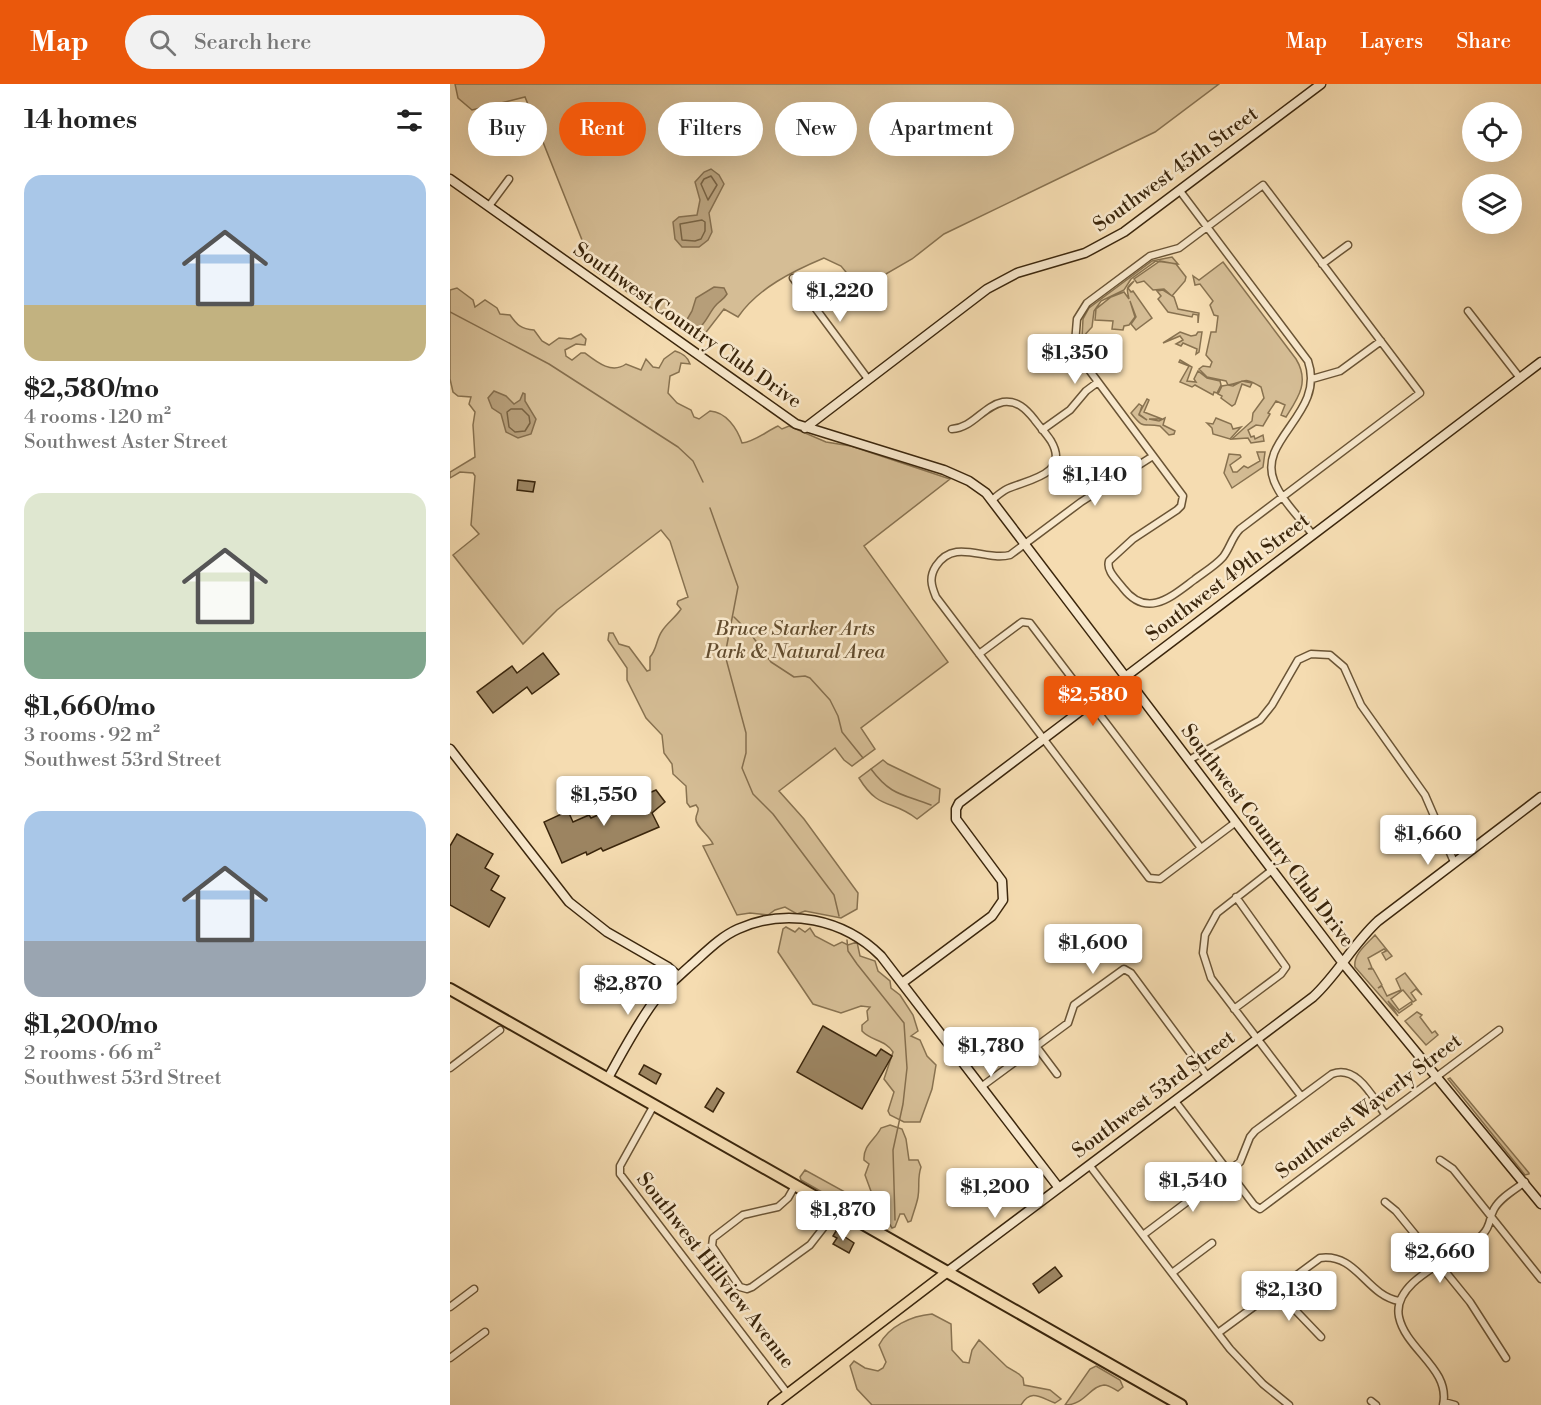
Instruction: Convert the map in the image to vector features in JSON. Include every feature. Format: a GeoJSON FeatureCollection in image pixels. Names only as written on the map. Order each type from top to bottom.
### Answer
{"type":"FeatureCollection","features":[{"type":"Feature","properties":{"kind":"highway"},"geometry":{"type":"LineString","coordinates":[[450,989],[796,1184],[1180,1405]]}},
{"type":"Feature","properties":{"kind":"main road","name":"Southwest 53rd Street"},"geometry":{"type":"LineString","coordinates":[[773,1405],[947,1272]]}},
{"type":"Feature","properties":{"kind":"street","name":"Southwest 45th Street"},"geometry":{"type":"LineString","coordinates":[[805,428],[987,289],[1017,273],[1085,253],[1106,243],[1180,191],[1321,84]]}},
{"type":"Feature","properties":{"kind":"street","name":"Southwest Country Club Drive"},"geometry":{"type":"LineString","coordinates":[[450,179],[756,398],[805,428],[856,442],[960,477],[976,485],[992,500],[1342,962],[1541,1204]]}},
{"type":"Feature","properties":{"kind":"street"},"geometry":{"type":"LineString","coordinates":[[489,206],[509,179]]}},
{"type":"Feature","properties":{"kind":"street"},"geometry":{"type":"LineString","coordinates":[[1263,185],[1322,264],[1420,393],[1240,529],[1219,561],[1167,600],[1152,604],[1139,602],[1126,592],[1108,565],[1111,558],[1133,539],[1177,510],[1183,501],[1182,493],[1098,382],[1076,349],[1077,319],[1083,307],[1150,256],[1179,248],[1263,185]]}},
{"type":"Feature","properties":{"kind":"street"},"geometry":{"type":"LineString","coordinates":[[1180,191],[1304,354],[1312,379],[1308,400],[1273,458],[1274,481],[1313,535]]}},
{"type":"Feature","properties":{"kind":"street"},"geometry":{"type":"LineString","coordinates":[[1322,264],[1348,245]]}},
{"type":"Feature","properties":{"kind":"street"},"geometry":{"type":"LineString","coordinates":[[793,278],[868,380]]}},
{"type":"Feature","properties":{"kind":"street"},"geometry":{"type":"LineString","coordinates":[[1468,311],[1520,378]]}},
{"type":"Feature","properties":{"kind":"street"},"geometry":{"type":"LineString","coordinates":[[1312,379],[1340,371],[1380,341]]}},
{"type":"Feature","properties":{"kind":"street","name":"Southwest 49th Street"},"geometry":{"type":"LineString","coordinates":[[902,983],[992,916],[1002,903],[1004,893],[1002,881],[959,824],[956,809],[966,797],[1541,362]]}},
{"type":"Feature","properties":{"kind":"street"},"geometry":{"type":"LineString","coordinates":[[1042,430],[1070,410],[1086,391],[1098,382]]}},
{"type":"Feature","properties":{"kind":"street"},"geometry":{"type":"LineString","coordinates":[[952,429],[963,429],[997,404],[1009,402],[1025,408],[1051,441],[1054,453],[1049,471],[1039,479],[1005,490],[992,500]]}},
{"type":"Feature","properties":{"kind":"street"},"geometry":{"type":"LineString","coordinates":[[1153,456],[1082,502],[1010,555],[1001,558],[958,551],[939,562],[932,574],[931,586],[936,597],[1149,878],[1160,879],[1236,822]]}},
{"type":"Feature","properties":{"kind":"street"},"geometry":{"type":"LineString","coordinates":[[979,654],[1022,622],[1028,621],[1201,848]]}},
{"type":"Feature","properties":{"kind":"street"},"geometry":{"type":"LineString","coordinates":[[1189,760],[1260,720],[1272,705],[1298,660],[1311,654],[1330,655],[1344,667],[1360,705],[1425,795],[1455,862]]}},
{"type":"Feature","properties":{"kind":"street"},"geometry":{"type":"LineString","coordinates":[[450,749],[569,902],[593,922],[662,963],[678,976]]}},
{"type":"Feature","properties":{"kind":"street","name":"Southwest 53rd Street"},"geometry":{"type":"LineString","coordinates":[[947,1272],[1313,997],[1332,977],[1359,939],[1378,921],[1541,797]]}},
{"type":"Feature","properties":{"kind":"street"},"geometry":{"type":"LineString","coordinates":[[1272,870],[1236,897],[1212,920],[1203,944],[1207,970],[1301,1096]]}},
{"type":"Feature","properties":{"kind":"street"},"geometry":{"type":"LineString","coordinates":[[1234,1009],[1281,974],[1286,967],[1286,963],[1236,897]]}},
{"type":"Feature","properties":{"kind":"street"},"geometry":{"type":"LineString","coordinates":[[608,1078],[647,1011],[678,976],[717,942],[739,928],[776,919],[800,918],[824,921],[866,941],[902,983],[1059,1188]]}},
{"type":"Feature","properties":{"kind":"street"},"geometry":{"type":"LineString","coordinates":[[981,1087],[1068,1023],[1074,1005],[1124,969],[1131,973],[1208,1077]]}},
{"type":"Feature","properties":{"kind":"street"},"geometry":{"type":"LineString","coordinates":[[450,1068],[500,1030]]}},
{"type":"Feature","properties":{"kind":"street","name":"Southwest Waverly Street"},"geometry":{"type":"LineString","coordinates":[[1228,1171],[1258,1208],[1267,1204],[1499,1030]]}},
{"type":"Feature","properties":{"kind":"street"},"geometry":{"type":"LineString","coordinates":[[1036,1046],[1057,1074]]}},
{"type":"Feature","properties":{"kind":"street"},"geometry":{"type":"LineString","coordinates":[[1143,1235],[1228,1171],[1244,1156],[1252,1135],[1332,1074],[1346,1072],[1360,1081],[1386,1114]]}},
{"type":"Feature","properties":{"kind":"street"},"geometry":{"type":"LineString","coordinates":[[1175,1101],[1228,1171]]}},
{"type":"Feature","properties":{"kind":"street","name":"Southwest Hillview Avenue"},"geometry":{"type":"LineString","coordinates":[[654,1104],[620,1166],[620,1174],[788,1394]]}},
{"type":"Feature","properties":{"kind":"street"},"geometry":{"type":"LineString","coordinates":[[1440,1160],[1453,1169],[1491,1218],[1521,1251],[1541,1279]]}},
{"type":"Feature","properties":{"kind":"street"},"geometry":{"type":"LineString","coordinates":[[1090,1166],[1218,1333],[1249,1370],[1289,1405]]}},
{"type":"Feature","properties":{"kind":"street"},"geometry":{"type":"LineString","coordinates":[[1455,1405],[1443,1404],[1444,1389],[1439,1377],[1401,1323],[1400,1301],[1411,1285],[1439,1264],[1478,1240],[1488,1228],[1496,1206],[1525,1182]]}},
{"type":"Feature","properties":{"kind":"street"},"geometry":{"type":"LineString","coordinates":[[796,1184],[788,1198],[778,1207],[743,1215],[713,1238],[712,1246],[740,1287],[747,1289],[752,1287],[810,1245],[838,1209]]}},
{"type":"Feature","properties":{"kind":"street"},"geometry":{"type":"LineString","coordinates":[[1385,1202],[1439,1264],[1484,1321],[1506,1358]]}},
{"type":"Feature","properties":{"kind":"street"},"geometry":{"type":"LineString","coordinates":[[1172,1274],[1212,1243]]}},
{"type":"Feature","properties":{"kind":"street"},"geometry":{"type":"LineString","coordinates":[[1218,1333],[1320,1257],[1332,1256],[1344,1260],[1387,1299],[1400,1301]]}},
{"type":"Feature","properties":{"kind":"street"},"geometry":{"type":"LineString","coordinates":[[450,1307],[474,1289]]}},
{"type":"Feature","properties":{"kind":"street"},"geometry":{"type":"LineString","coordinates":[[1276,1290],[1321,1337]]}},
{"type":"Feature","properties":{"kind":"street"},"geometry":{"type":"LineString","coordinates":[[450,1358],[485,1332]]}},
{"type":"Feature","properties":{"kind":"green space"},"geometry":{"type":"Polygon","coordinates":[[[455,84],[1219,84],[1155,132],[944,234],[912,259],[860,289],[841,266],[824,258],[788,275],[766,289],[738,317],[724,309],[700,340],[594,270],[547,152],[547,102],[527,102],[525,97],[505,102],[468,102],[468,107],[458,98],[455,84]]]}},
{"type":"Feature","properties":{"kind":"green space"},"geometry":{"type":"Polygon","coordinates":[[[1172,257],[1178,264],[1156,261],[1131,279],[1124,290],[1101,301],[1094,311],[1092,327],[1082,338],[1083,319],[1089,308],[1152,261],[1172,257]]]}},
{"type":"Feature","properties":{"kind":"green space"},"geometry":{"type":"Polygon","coordinates":[[[1160,261],[1176,264],[1186,277],[1172,296],[1164,289],[1153,290],[1144,281],[1137,283],[1134,279],[1160,261]]]}},
{"type":"Feature","properties":{"kind":"green space"},"geometry":{"type":"Polygon","coordinates":[[[1223,262],[1296,359],[1302,375],[1301,390],[1286,417],[1281,415],[1285,405],[1276,401],[1263,426],[1256,425],[1248,430],[1251,437],[1254,436],[1255,439],[1263,435],[1264,441],[1251,443],[1248,438],[1232,439],[1252,421],[1253,413],[1264,398],[1261,387],[1250,381],[1243,381],[1252,383],[1250,387],[1242,384],[1235,404],[1232,406],[1218,394],[1222,386],[1228,385],[1226,381],[1207,377],[1199,369],[1203,366],[1210,367],[1212,362],[1206,355],[1211,332],[1216,332],[1218,316],[1214,315],[1210,305],[1213,301],[1200,284],[1195,285],[1193,276],[1199,280],[1223,262]]]}},
{"type":"Feature","properties":{"kind":"green space"},"geometry":{"type":"Polygon","coordinates":[[[1134,281],[1128,288],[1131,292],[1133,291],[1152,318],[1136,330],[1131,324],[1136,317],[1130,301],[1135,317],[1129,325],[1124,326],[1123,330],[1112,329],[1113,321],[1095,320],[1096,309],[1111,297],[1124,292],[1129,299],[1127,289],[1134,281]]]}},
{"type":"Feature","properties":{"kind":"green space","name":"Bruce Starker Arts Park & Natural Area"},"geometry":{"type":"Polygon","coordinates":[[[457,288],[473,300],[475,307],[485,300],[497,308],[500,314],[510,315],[520,326],[534,330],[542,341],[549,345],[559,338],[571,339],[581,334],[586,339],[585,345],[576,344],[565,350],[566,356],[572,360],[581,353],[585,353],[610,368],[626,364],[641,370],[646,359],[653,367],[659,368],[664,359],[675,351],[680,353],[690,364],[681,363],[679,372],[670,376],[668,393],[677,403],[691,410],[694,417],[699,419],[710,411],[721,414],[734,427],[742,443],[778,426],[782,429],[789,426],[826,442],[851,446],[950,479],[864,546],[948,662],[861,728],[875,749],[852,766],[835,748],[779,791],[804,819],[858,893],[857,909],[841,918],[805,911],[797,914],[785,907],[768,915],[750,913],[737,915],[703,846],[713,844],[696,821],[698,808],[696,805],[690,807],[687,803],[686,786],[673,774],[672,764],[664,753],[662,735],[646,718],[627,680],[627,668],[608,640],[609,633],[613,633],[619,644],[629,647],[647,671],[650,670],[650,657],[660,634],[681,609],[677,604],[678,601],[688,597],[670,541],[661,530],[557,610],[523,644],[453,555],[479,534],[471,525],[475,476],[473,473],[460,472],[450,478],[450,472],[475,457],[473,425],[475,412],[469,404],[471,397],[458,396],[453,392],[450,379],[450,290],[457,288]]]}},
{"type":"Feature","properties":{"kind":"green space"},"geometry":{"type":"Polygon","coordinates":[[[1163,290],[1174,297],[1178,309],[1199,313],[1198,323],[1198,315],[1193,314],[1192,317],[1168,312],[1158,299],[1161,296],[1157,291],[1163,290]]]}},
{"type":"Feature","properties":{"kind":"green space"},"geometry":{"type":"Polygon","coordinates":[[[1180,332],[1191,336],[1202,332],[1199,352],[1196,354],[1197,349],[1183,343],[1181,346],[1176,344],[1183,340],[1180,336],[1163,343],[1180,332]]]}},
{"type":"Feature","properties":{"kind":"green space"},"geometry":{"type":"Polygon","coordinates":[[[1180,360],[1192,367],[1187,381],[1196,382],[1194,379],[1198,371],[1207,378],[1220,381],[1221,385],[1217,393],[1214,392],[1213,395],[1195,385],[1192,387],[1180,382],[1189,366],[1179,362],[1180,360]]]}},
{"type":"Feature","properties":{"kind":"green space"},"geometry":{"type":"Polygon","coordinates":[[[1147,399],[1149,400],[1144,412],[1162,419],[1149,419],[1159,421],[1165,418],[1163,425],[1175,431],[1174,434],[1169,435],[1160,426],[1141,424],[1131,413],[1139,404],[1142,406],[1140,412],[1147,399]]]}},
{"type":"Feature","properties":{"kind":"green space"},"geometry":{"type":"Polygon","coordinates":[[[1216,418],[1231,424],[1233,429],[1241,427],[1230,439],[1213,434],[1212,428],[1207,423],[1213,424],[1216,418]]]}},
{"type":"Feature","properties":{"kind":"green space"},"geometry":{"type":"Polygon","coordinates":[[[1257,452],[1265,452],[1263,467],[1232,488],[1224,473],[1229,454],[1241,457],[1230,465],[1233,472],[1237,472],[1244,466],[1248,468],[1260,461],[1257,452]]]}},
{"type":"Feature","properties":{"kind":"green space"},"geometry":{"type":"Polygon","coordinates":[[[883,760],[940,789],[939,802],[917,819],[873,796],[859,778],[883,760]]]}},
{"type":"Feature","properties":{"kind":"green space"},"geometry":{"type":"Polygon","coordinates":[[[786,927],[795,932],[799,928],[805,932],[810,928],[815,936],[834,946],[842,942],[848,945],[857,942],[860,956],[875,961],[878,971],[890,981],[891,988],[900,995],[913,1015],[918,1031],[911,1036],[920,1040],[927,1056],[936,1065],[932,1089],[920,1122],[904,1122],[890,1115],[888,1111],[894,1092],[884,1079],[893,1052],[886,1045],[862,1031],[862,1025],[868,1020],[867,1011],[870,1007],[861,1006],[841,1013],[813,1004],[778,952],[783,929],[786,927]]]}},
{"type":"Feature","properties":{"kind":"green space"},"geometry":{"type":"Polygon","coordinates":[[[1375,935],[1392,956],[1386,960],[1382,953],[1386,951],[1384,949],[1368,958],[1372,968],[1368,969],[1373,969],[1382,985],[1378,988],[1382,986],[1387,996],[1401,990],[1396,979],[1405,973],[1422,995],[1416,989],[1411,993],[1416,1000],[1413,1002],[1403,990],[1391,999],[1399,1010],[1411,1002],[1412,1004],[1399,1013],[1388,1001],[1398,1016],[1355,967],[1358,954],[1375,935]]]}},
{"type":"Feature","properties":{"kind":"green space"},"geometry":{"type":"Polygon","coordinates":[[[1417,1012],[1422,1015],[1420,1017],[1432,1033],[1435,1031],[1438,1035],[1426,1045],[1405,1021],[1417,1012]]]}},
{"type":"Feature","properties":{"kind":"green space"},"geometry":{"type":"Polygon","coordinates":[[[1450,1078],[1529,1174],[1525,1175],[1448,1079],[1450,1078]]]}},
{"type":"Feature","properties":{"kind":"green space"},"geometry":{"type":"Polygon","coordinates":[[[890,1125],[902,1129],[909,1160],[918,1160],[921,1167],[918,1197],[911,1221],[908,1222],[904,1214],[900,1214],[895,1227],[892,1228],[885,1217],[874,1222],[830,1200],[824,1193],[801,1180],[800,1177],[805,1170],[861,1201],[872,1194],[865,1175],[869,1164],[864,1160],[865,1150],[881,1128],[890,1125]]]}},
{"type":"Feature","properties":{"kind":"green space"},"geometry":{"type":"Polygon","coordinates":[[[932,1314],[951,1324],[952,1350],[963,1362],[969,1363],[972,1350],[979,1340],[1007,1367],[1023,1378],[1024,1385],[1050,1390],[1061,1399],[1055,1403],[1032,1396],[1021,1405],[872,1405],[857,1389],[850,1366],[854,1361],[865,1368],[878,1371],[883,1368],[886,1362],[879,1345],[883,1338],[901,1323],[932,1314]]]}},
{"type":"Feature","properties":{"kind":"green space"},"geometry":{"type":"Polygon","coordinates":[[[1096,1366],[1120,1380],[1123,1387],[1118,1391],[1110,1386],[1099,1386],[1078,1402],[1065,1405],[1090,1369],[1096,1366]]]}},
{"type":"Feature","properties":{"kind":"water"},"geometry":{"type":"Polygon","coordinates":[[[711,169],[719,175],[724,184],[709,213],[712,232],[708,240],[699,247],[682,247],[675,239],[673,222],[679,217],[697,215],[700,200],[695,182],[704,172],[711,169]]]}},
{"type":"Feature","properties":{"kind":"water"},"geometry":{"type":"Polygon","coordinates":[[[714,287],[724,288],[727,294],[698,329],[690,328],[685,323],[696,298],[714,287]]]}},
{"type":"Feature","properties":{"kind":"water"},"geometry":{"type":"Polygon","coordinates":[[[494,391],[506,396],[514,404],[520,400],[523,393],[525,394],[525,401],[536,419],[531,434],[518,438],[506,432],[501,414],[492,408],[488,398],[494,391]]]}},
{"type":"Feature","properties":{"kind":"building"},"geometry":{"type":"Polygon","coordinates":[[[518,480],[535,482],[533,492],[517,490],[518,480]]]}},
{"type":"Feature","properties":{"kind":"building"},"geometry":{"type":"Polygon","coordinates":[[[543,653],[559,674],[532,694],[527,687],[493,713],[477,692],[512,666],[517,673],[543,653]]]}},
{"type":"Feature","properties":{"kind":"building"},"geometry":{"type":"Polygon","coordinates":[[[656,790],[665,802],[652,813],[659,827],[603,851],[601,848],[587,855],[586,852],[562,863],[544,822],[568,811],[573,822],[589,815],[591,818],[656,790]]]}},
{"type":"Feature","properties":{"kind":"building"},"geometry":{"type":"Polygon","coordinates":[[[457,834],[493,854],[485,868],[499,876],[491,890],[505,898],[489,927],[450,905],[450,846],[457,834]]]}},
{"type":"Feature","properties":{"kind":"building"},"geometry":{"type":"Polygon","coordinates":[[[823,1026],[876,1056],[881,1049],[892,1056],[862,1109],[797,1072],[823,1026]]]}},
{"type":"Feature","properties":{"kind":"building"},"geometry":{"type":"Polygon","coordinates":[[[644,1065],[661,1074],[656,1084],[639,1074],[644,1065]]]}},
{"type":"Feature","properties":{"kind":"building"},"geometry":{"type":"Polygon","coordinates":[[[717,1088],[724,1093],[713,1112],[705,1107],[717,1088]]]}},
{"type":"Feature","properties":{"kind":"building"},"geometry":{"type":"Polygon","coordinates":[[[836,1231],[854,1243],[849,1253],[833,1244],[837,1238],[833,1236],[836,1231]]]}},
{"type":"Feature","properties":{"kind":"building"},"geometry":{"type":"Polygon","coordinates":[[[1055,1267],[1062,1276],[1039,1293],[1033,1284],[1055,1267]]]}},
{"type":"Feature","properties":{"kind":"waterway"},"geometry":{"type":"LineString","coordinates":[[450,312],[549,364],[678,447],[693,461],[703,482]]}},
{"type":"Feature","properties":{"kind":"waterway"},"geometry":{"type":"LineString","coordinates":[[710,508],[738,587],[725,655],[746,733],[746,753],[742,768],[753,794],[773,814],[834,895],[839,916]]}},
{"type":"Feature","properties":{"kind":"waterway"},"geometry":{"type":"LineString","coordinates":[[734,617],[750,633],[771,662],[794,677],[810,678],[830,700],[838,716],[842,732],[863,758]]}},
{"type":"Feature","properties":{"kind":"waterway"},"geometry":{"type":"LineString","coordinates":[[871,769],[891,789],[931,805]]}},
{"type":"Feature","properties":{"kind":"waterway"},"geometry":{"type":"LineString","coordinates":[[847,940],[848,951],[904,1023],[907,1068],[903,1104],[893,1150],[895,1220]]}}]}
